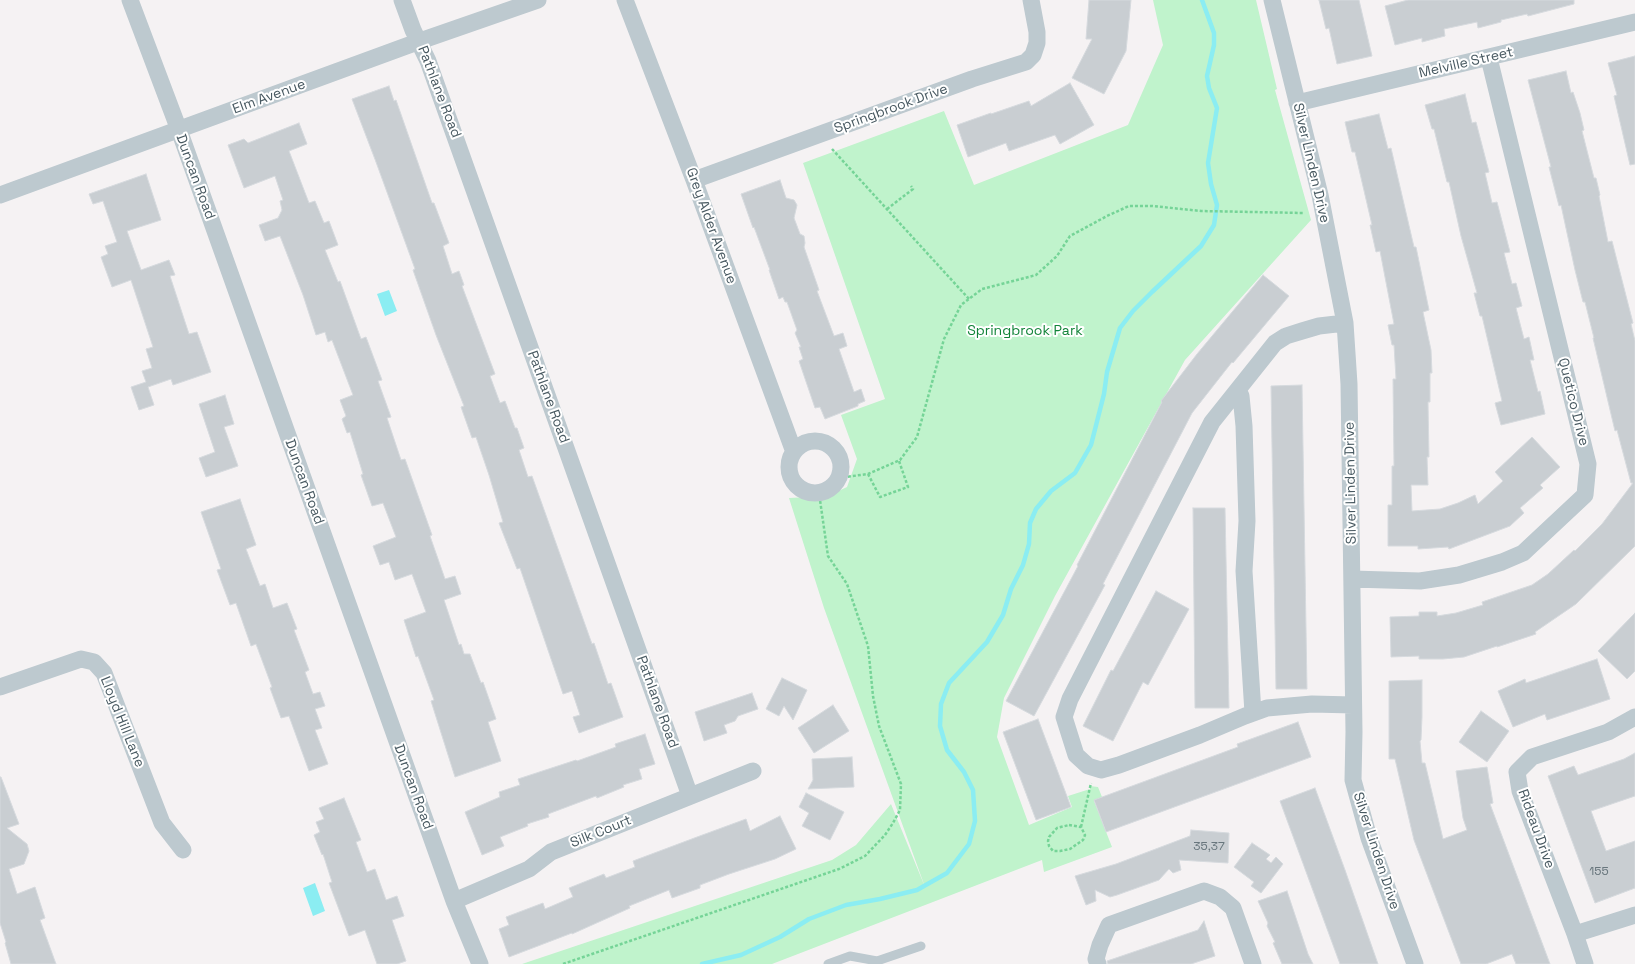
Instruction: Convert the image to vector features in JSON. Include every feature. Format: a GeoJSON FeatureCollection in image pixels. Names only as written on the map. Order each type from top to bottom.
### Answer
{"type":"FeatureCollection","features":[{"type":"Feature","properties":{"kind":"street","name":"Duncan Road"},"geometry":{"type":"LineString","coordinates":[[130,0],[454,900],[480,964]]}},
{"type":"Feature","properties":{"kind":"street","name":"Pathlane Road"},"geometry":{"type":"LineString","coordinates":[[402,0],[420,41],[436,84],[690,796]]}},
{"type":"Feature","properties":{"kind":"street","name":"Elm Avenue"},"geometry":{"type":"LineString","coordinates":[[0,195],[420,41],[538,0]]}},
{"type":"Feature","properties":{"kind":"street","name":"Grey Alder Avenue"},"geometry":{"type":"LineString","coordinates":[[625,0],[694,180],[794,452]]}},
{"type":"Feature","properties":{"kind":"street","name":"Springbrook Drive"},"geometry":{"type":"LineString","coordinates":[[694,180],[965,82],[1026,62],[1033,55],[1037,43],[1037,32],[1031,0]]}},
{"type":"Feature","properties":{"kind":"street","name":"Silver Linden Drive"},"geometry":{"type":"LineString","coordinates":[[1272,0],[1320,195],[1345,323],[1349,384],[1353,780],[1369,838],[1415,964]]}},
{"type":"Feature","properties":{"kind":"street","name":"Melville Street"},"geometry":{"type":"LineString","coordinates":[[1297,102],[1489,58],[1635,22]]}},
{"type":"Feature","properties":{"kind":"street","name":"Quetico Drive"},"geometry":{"type":"LineString","coordinates":[[1352,579],[1420,581],[1459,575],[1502,562],[1523,553],[1585,495],[1588,464],[1489,58]]}},
{"type":"Feature","properties":{"kind":"street"},"geometry":{"type":"LineString","coordinates":[[1345,323],[1319,326],[1286,336],[1275,343],[1212,422],[1199,445],[1095,653],[1070,699],[1064,717],[1076,755],[1088,766],[1101,770],[1200,735],[1267,708],[1292,705],[1353,705]]}},
{"type":"Feature","properties":{"kind":"street"},"geometry":{"type":"LineString","coordinates":[[1238,390],[1241,396],[1244,426],[1247,521],[1244,571],[1254,713]]}},
{"type":"Feature","properties":{"kind":"street"},"geometry":{"type":"LineString","coordinates":[[814,441],[831,447],[837,453],[841,470],[834,485],[819,493],[810,493],[802,490],[791,478],[789,469],[790,460],[794,452],[806,443],[814,441]]}},
{"type":"Feature","properties":{"kind":"street","name":"Lloyd Hill Lane"},"geometry":{"type":"LineString","coordinates":[[0,687],[81,659],[94,662],[104,673],[162,823],[183,850]]}},
{"type":"Feature","properties":{"kind":"street","name":"Rideau Drive"},"geometry":{"type":"LineString","coordinates":[[1585,964],[1520,791],[1517,772],[1532,758],[1608,732],[1635,717]]}},
{"type":"Feature","properties":{"kind":"street","name":"Silk Court"},"geometry":{"type":"LineString","coordinates":[[454,900],[529,869],[552,852],[753,771]]}},
{"type":"Feature","properties":{"kind":"street"},"geometry":{"type":"LineString","coordinates":[[1098,964],[1096,959],[1100,945],[1109,925],[1204,891],[1220,897],[1234,908],[1253,964]]}},
{"type":"Feature","properties":{"kind":"street"},"geometry":{"type":"LineString","coordinates":[[1575,934],[1635,915]]}},
{"type":"Feature","properties":{"kind":"lane"},"geometry":{"type":"LineString","coordinates":[[828,964],[850,956],[877,961],[922,946]]}},
{"type":"Feature","properties":{"kind":"path"},"geometry":{"type":"LineString","coordinates":[[832,149],[969,299]]}},
{"type":"Feature","properties":{"kind":"path"},"geometry":{"type":"LineString","coordinates":[[887,209],[913,189],[911,186]]}},
{"type":"Feature","properties":{"kind":"path"},"geometry":{"type":"LineString","coordinates":[[838,478],[868,474],[899,461],[917,437],[944,339],[961,305],[982,289],[1036,276],[1057,256],[1070,236],[1129,206],[1304,213]]}},
{"type":"Feature","properties":{"kind":"path"},"geometry":{"type":"LineString","coordinates":[[868,474],[880,497],[908,487],[899,461]]}},
{"type":"Feature","properties":{"kind":"path"},"geometry":{"type":"LineString","coordinates":[[563,964],[839,869],[865,856],[886,835],[893,823],[900,810],[901,784],[879,726],[873,696],[868,646],[847,584],[828,556],[819,493]]}},
{"type":"Feature","properties":{"kind":"path"},"geometry":{"type":"LineString","coordinates":[[1081,827],[1069,825],[1057,828],[1049,837],[1049,846],[1053,850],[1060,851],[1076,847],[1083,840],[1085,835],[1081,827],[1091,783]]}},
{"type":"Feature","properties":{"kind":"green space","name":"Springbrook Park"},"geometry":{"type":"Polygon","coordinates":[[[1153,0],[1256,0],[1277,89],[1275,90],[1311,220],[1185,360],[1055,596],[1004,698],[997,737],[1029,825],[1072,807],[1068,796],[1090,789],[1090,786],[1098,787],[1102,797],[1094,801],[1112,847],[1044,872],[1042,860],[772,964],[522,964],[832,860],[856,845],[891,804],[925,887],[824,608],[789,498],[828,496],[847,487],[857,459],[841,415],[885,399],[803,163],[944,111],[974,185],[1128,125],[1163,45],[1153,0]]]}},
{"type":"Feature","properties":{"kind":"water"},"geometry":{"type":"Polygon","coordinates":[[[389,290],[397,311],[385,316],[377,294],[389,290]]]}},
{"type":"Feature","properties":{"kind":"water"},"geometry":{"type":"Polygon","coordinates":[[[315,883],[325,911],[313,916],[303,888],[315,883]]]}},
{"type":"Feature","properties":{"kind":"building"},"geometry":{"type":"Polygon","coordinates":[[[1089,0],[1131,0],[1126,51],[1104,94],[1072,78],[1092,39],[1086,39],[1089,0]]]}},
{"type":"Feature","properties":{"kind":"building"},"geometry":{"type":"Polygon","coordinates":[[[1319,0],[1359,0],[1372,56],[1337,64],[1329,28],[1326,29],[1319,0]]]}},
{"type":"Feature","properties":{"kind":"building"},"geometry":{"type":"Polygon","coordinates":[[[1408,0],[1574,0],[1574,4],[1528,16],[1527,14],[1501,20],[1501,22],[1478,28],[1477,22],[1444,29],[1445,36],[1422,42],[1422,38],[1395,45],[1385,6],[1408,0]]]}},
{"type":"Feature","properties":{"kind":"building"},"geometry":{"type":"Polygon","coordinates":[[[1635,56],[1635,164],[1630,165],[1614,96],[1617,95],[1608,63],[1635,56]]]}},
{"type":"Feature","properties":{"kind":"building"},"geometry":{"type":"Polygon","coordinates":[[[1566,71],[1571,93],[1573,92],[1580,113],[1584,130],[1582,131],[1594,178],[1596,178],[1608,242],[1612,241],[1633,323],[1631,324],[1635,341],[1635,546],[1576,604],[1535,632],[1536,634],[1464,657],[1419,659],[1419,656],[1391,657],[1390,617],[1419,616],[1419,612],[1437,612],[1437,616],[1456,613],[1483,605],[1482,602],[1532,585],[1548,574],[1574,550],[1575,551],[1602,524],[1633,483],[1631,483],[1617,430],[1615,431],[1594,338],[1585,302],[1583,302],[1561,205],[1559,206],[1549,167],[1551,167],[1528,80],[1566,71]]]}},
{"type":"Feature","properties":{"kind":"building"},"geometry":{"type":"Polygon","coordinates":[[[1070,83],[1094,125],[1060,144],[1055,135],[1009,151],[1006,143],[968,157],[957,125],[1029,101],[1031,106],[1070,83]]]}},
{"type":"Feature","properties":{"kind":"building"},"geometry":{"type":"Polygon","coordinates":[[[389,86],[394,101],[396,100],[432,203],[434,203],[449,243],[443,246],[452,274],[459,271],[464,285],[462,286],[495,374],[490,376],[500,403],[505,401],[515,428],[517,428],[524,448],[519,450],[528,477],[532,476],[592,644],[594,643],[608,684],[611,683],[623,717],[579,733],[573,717],[580,715],[572,691],[563,694],[520,568],[517,569],[499,523],[503,522],[476,437],[472,438],[461,407],[464,406],[436,335],[413,270],[415,269],[352,99],[389,86]]]}},
{"type":"Feature","properties":{"kind":"building"},"geometry":{"type":"Polygon","coordinates":[[[1465,94],[1472,123],[1476,122],[1489,172],[1485,173],[1492,203],[1497,202],[1510,252],[1504,253],[1512,284],[1516,283],[1522,306],[1516,308],[1524,339],[1529,337],[1534,360],[1530,360],[1538,392],[1540,391],[1545,414],[1501,425],[1495,403],[1502,401],[1482,316],[1480,316],[1474,293],[1477,293],[1461,236],[1449,182],[1447,182],[1434,129],[1432,129],[1425,105],[1465,94]]]}},
{"type":"Feature","properties":{"kind":"building"},"geometry":{"type":"Polygon","coordinates":[[[1379,114],[1388,149],[1391,148],[1414,247],[1416,247],[1429,310],[1423,312],[1431,350],[1432,373],[1430,373],[1430,402],[1428,402],[1428,485],[1411,485],[1412,511],[1440,509],[1475,495],[1478,504],[1503,481],[1495,472],[1532,437],[1560,467],[1540,485],[1543,488],[1520,508],[1524,513],[1510,526],[1449,549],[1448,547],[1418,549],[1418,546],[1388,546],[1388,505],[1392,505],[1392,466],[1394,466],[1393,379],[1396,379],[1394,345],[1392,345],[1388,325],[1394,324],[1380,251],[1376,252],[1370,225],[1372,225],[1355,152],[1352,152],[1345,122],[1379,114]]]}},
{"type":"Feature","properties":{"kind":"building"},"geometry":{"type":"Polygon","coordinates":[[[299,123],[307,144],[289,151],[309,203],[315,201],[324,223],[329,221],[338,245],[325,250],[338,282],[340,281],[361,339],[366,337],[382,380],[378,381],[391,417],[387,418],[401,460],[405,459],[432,535],[430,536],[445,579],[455,576],[461,594],[444,600],[459,645],[461,644],[464,654],[470,654],[481,683],[483,682],[496,719],[488,722],[501,761],[455,777],[431,701],[434,700],[418,656],[416,657],[404,620],[426,612],[412,574],[395,580],[389,562],[380,565],[373,546],[396,537],[383,503],[372,506],[361,475],[363,474],[350,432],[347,433],[342,419],[346,416],[340,400],[353,395],[332,340],[328,342],[325,332],[316,335],[303,295],[280,236],[265,241],[259,225],[278,218],[282,210],[280,201],[283,200],[275,176],[244,188],[228,145],[244,139],[248,143],[299,123]]]}},
{"type":"Feature","properties":{"kind":"building"},"geometry":{"type":"Polygon","coordinates":[[[146,174],[161,220],[127,231],[141,270],[169,260],[175,275],[170,276],[189,334],[197,332],[211,372],[173,385],[171,379],[148,387],[154,405],[139,410],[131,387],[146,382],[142,371],[152,368],[146,349],[153,347],[131,280],[112,287],[101,257],[108,254],[105,246],[117,242],[103,201],[93,204],[89,194],[146,174]]]}},
{"type":"Feature","properties":{"kind":"building"},"geometry":{"type":"Polygon","coordinates":[[[780,180],[786,198],[794,200],[797,205],[794,218],[800,234],[804,236],[804,247],[819,290],[817,291],[834,336],[843,333],[847,346],[839,349],[854,392],[861,389],[865,401],[858,404],[858,406],[825,419],[820,407],[815,408],[799,361],[803,359],[799,347],[801,347],[795,333],[797,330],[787,302],[785,302],[783,297],[779,299],[770,270],[741,194],[780,180]]]}},
{"type":"Feature","properties":{"kind":"building"},"geometry":{"type":"Polygon","coordinates":[[[1263,275],[1289,296],[1233,363],[1232,362],[1192,413],[1103,584],[1105,585],[1034,716],[1006,701],[1078,566],[1077,565],[1162,402],[1161,401],[1197,354],[1263,275]]]}},
{"type":"Feature","properties":{"kind":"building"},"geometry":{"type":"Polygon","coordinates":[[[1302,385],[1307,689],[1276,689],[1271,386],[1302,385]]]}},
{"type":"Feature","properties":{"kind":"building"},"geometry":{"type":"Polygon","coordinates":[[[225,395],[234,424],[224,427],[238,466],[206,477],[199,458],[215,452],[199,404],[225,395]]]}},
{"type":"Feature","properties":{"kind":"building"},"geometry":{"type":"Polygon","coordinates":[[[240,499],[256,545],[246,549],[260,586],[265,584],[273,608],[287,603],[297,629],[294,630],[309,670],[305,672],[313,694],[320,692],[325,706],[315,709],[322,728],[315,730],[328,764],[309,771],[289,716],[281,718],[270,688],[272,687],[256,644],[251,646],[236,603],[230,605],[217,570],[221,569],[201,512],[240,499]]]}},
{"type":"Feature","properties":{"kind":"building"},"geometry":{"type":"Polygon","coordinates":[[[1193,508],[1225,508],[1229,708],[1195,708],[1193,508]]]}},
{"type":"Feature","properties":{"kind":"building"},"geometry":{"type":"Polygon","coordinates":[[[1156,591],[1189,609],[1148,685],[1143,682],[1113,741],[1083,726],[1111,670],[1113,671],[1156,591]]]}},
{"type":"Feature","properties":{"kind":"building"},"geometry":{"type":"Polygon","coordinates":[[[1635,613],[1635,671],[1627,679],[1598,651],[1635,613]]]}},
{"type":"Feature","properties":{"kind":"building"},"geometry":{"type":"Polygon","coordinates":[[[1597,659],[1610,699],[1547,720],[1545,714],[1513,727],[1498,691],[1525,679],[1526,683],[1597,659]]]}},
{"type":"Feature","properties":{"kind":"building"},"geometry":{"type":"Polygon","coordinates":[[[782,678],[807,690],[793,720],[784,706],[779,716],[766,709],[782,678]]]}},
{"type":"Feature","properties":{"kind":"building"},"geometry":{"type":"Polygon","coordinates":[[[1422,680],[1422,717],[1420,741],[1422,763],[1425,763],[1443,839],[1467,830],[1463,818],[1456,771],[1487,767],[1493,803],[1490,804],[1550,964],[1516,964],[1512,954],[1486,964],[1461,964],[1414,840],[1395,759],[1389,759],[1389,681],[1422,680]]]}},
{"type":"Feature","properties":{"kind":"building"},"geometry":{"type":"Polygon","coordinates":[[[752,693],[758,709],[738,716],[735,721],[724,725],[727,733],[704,741],[695,712],[752,693]]]}},
{"type":"Feature","properties":{"kind":"building"},"geometry":{"type":"Polygon","coordinates":[[[833,705],[849,731],[814,753],[798,728],[833,705]]]}},
{"type":"Feature","properties":{"kind":"building"},"geometry":{"type":"Polygon","coordinates":[[[1481,711],[1509,731],[1487,762],[1459,742],[1481,711]]]}},
{"type":"Feature","properties":{"kind":"building"},"geometry":{"type":"Polygon","coordinates":[[[1038,719],[1071,807],[1036,820],[1003,732],[1038,719]]]}},
{"type":"Feature","properties":{"kind":"building"},"geometry":{"type":"Polygon","coordinates":[[[1298,722],[1311,757],[1106,832],[1094,800],[1238,747],[1237,744],[1298,722]]]}},
{"type":"Feature","properties":{"kind":"building"},"geometry":{"type":"Polygon","coordinates":[[[645,734],[655,764],[639,769],[642,779],[623,785],[624,787],[597,798],[596,796],[548,814],[549,817],[527,824],[528,826],[500,837],[504,846],[482,855],[465,812],[500,797],[499,792],[520,785],[518,779],[576,760],[577,761],[616,747],[615,744],[645,734]]]}},
{"type":"Feature","properties":{"kind":"building"},"geometry":{"type":"Polygon","coordinates":[[[1635,753],[1635,796],[1591,811],[1606,851],[1635,841],[1635,888],[1595,903],[1548,776],[1574,766],[1578,775],[1624,759],[1635,753]]]}},
{"type":"Feature","properties":{"kind":"building"},"geometry":{"type":"Polygon","coordinates":[[[852,757],[854,787],[808,789],[813,780],[812,759],[852,757]]]}},
{"type":"Feature","properties":{"kind":"building"},"geometry":{"type":"Polygon","coordinates":[[[0,777],[19,824],[7,828],[27,844],[29,851],[24,864],[9,869],[17,894],[35,887],[45,918],[40,920],[56,964],[11,964],[0,923],[0,777]]]}},
{"type":"Feature","properties":{"kind":"building"},"geometry":{"type":"Polygon","coordinates":[[[1315,788],[1378,964],[1340,964],[1280,801],[1315,788]]]}},
{"type":"Feature","properties":{"kind":"building"},"geometry":{"type":"Polygon","coordinates":[[[806,793],[844,812],[830,840],[802,826],[809,813],[799,807],[806,793]]]}},
{"type":"Feature","properties":{"kind":"building"},"geometry":{"type":"Polygon","coordinates":[[[344,798],[361,840],[356,842],[367,872],[375,869],[386,900],[397,896],[404,916],[392,920],[406,961],[397,964],[377,964],[365,930],[349,936],[329,883],[332,882],[323,854],[322,855],[314,835],[320,832],[316,822],[324,819],[319,808],[344,798]]]}},
{"type":"Feature","properties":{"kind":"building"},"geometry":{"type":"Polygon","coordinates":[[[780,816],[796,849],[775,859],[700,885],[700,888],[672,898],[669,890],[629,906],[630,908],[572,934],[509,957],[499,929],[509,925],[506,917],[543,903],[545,909],[573,897],[569,888],[604,874],[606,878],[635,867],[633,861],[697,837],[746,819],[750,831],[780,816]]]}},
{"type":"Feature","properties":{"kind":"building"},"geometry":{"type":"Polygon","coordinates":[[[1191,830],[1229,833],[1228,863],[1179,860],[1181,870],[1173,873],[1169,869],[1159,880],[1110,897],[1095,890],[1096,901],[1086,905],[1075,876],[1116,864],[1190,836],[1191,830]]]}},
{"type":"Feature","properties":{"kind":"building"},"geometry":{"type":"Polygon","coordinates":[[[1252,843],[1270,855],[1266,859],[1271,863],[1276,857],[1283,864],[1261,893],[1251,886],[1254,882],[1234,867],[1252,843]]]}},
{"type":"Feature","properties":{"kind":"building"},"geometry":{"type":"Polygon","coordinates":[[[1287,891],[1308,954],[1313,964],[1282,964],[1273,943],[1275,942],[1267,926],[1268,923],[1258,901],[1287,891]]]}},
{"type":"Feature","properties":{"kind":"building"},"geometry":{"type":"Polygon","coordinates":[[[1204,921],[1215,956],[1191,964],[1108,964],[1107,961],[1198,930],[1204,921]]]}},
{"type":"Feature","properties":{"kind":"waterway"},"geometry":{"type":"LineString","coordinates":[[702,964],[741,955],[780,937],[809,919],[846,905],[917,890],[947,873],[969,844],[975,821],[973,790],[964,772],[947,750],[940,726],[941,704],[949,683],[987,642],[1003,615],[1011,589],[1023,565],[1029,544],[1030,523],[1036,509],[1051,491],[1075,473],[1091,445],[1104,394],[1107,372],[1120,328],[1133,311],[1201,246],[1214,225],[1217,205],[1211,184],[1208,163],[1217,108],[1209,88],[1207,76],[1214,45],[1214,33],[1202,0]]}}]}
